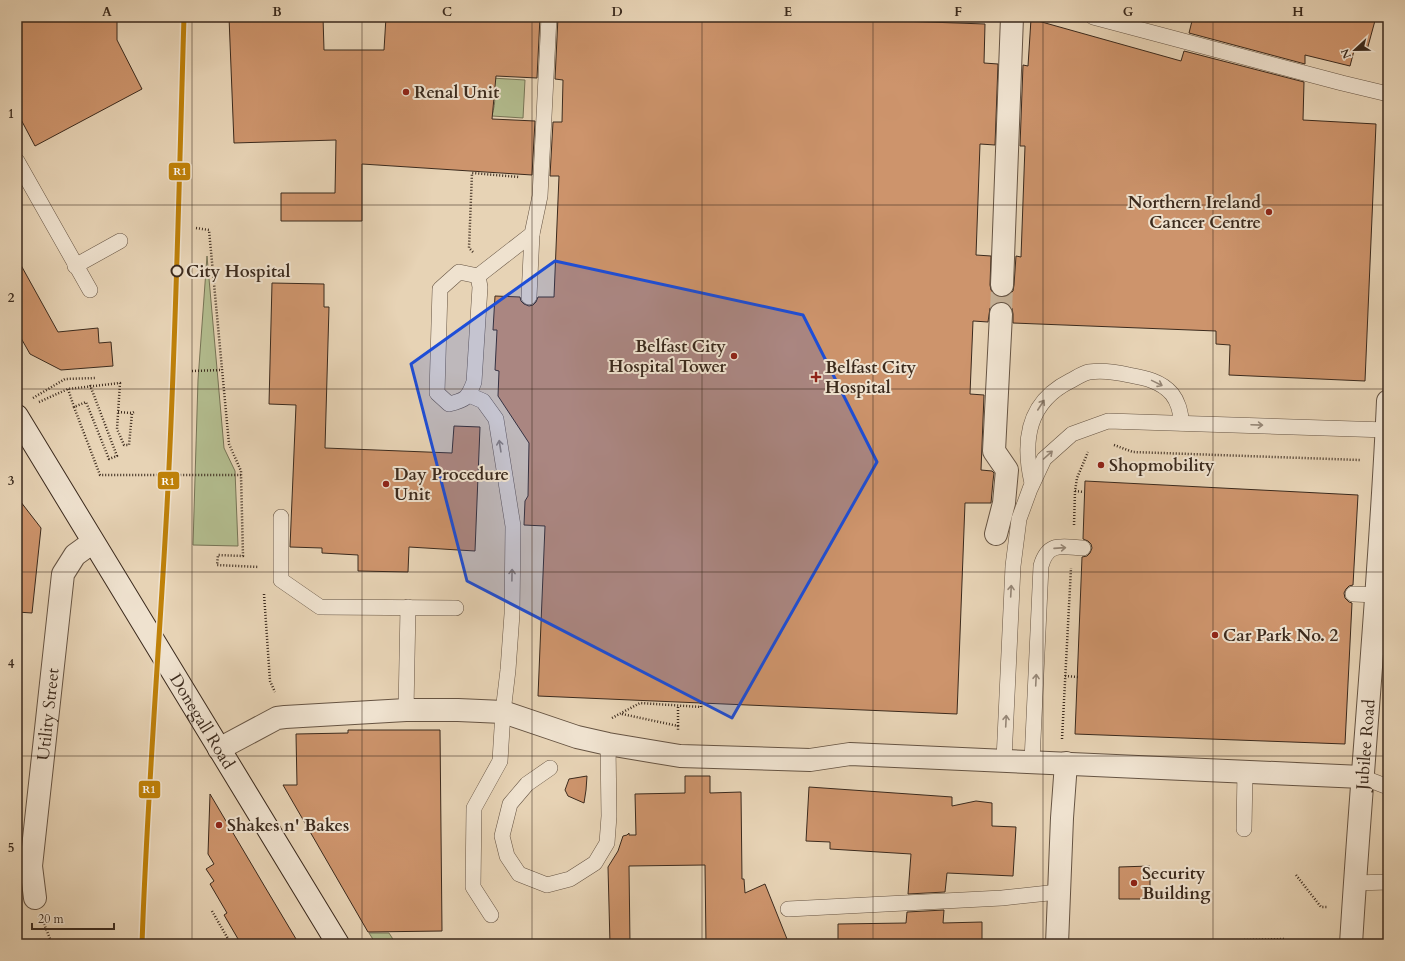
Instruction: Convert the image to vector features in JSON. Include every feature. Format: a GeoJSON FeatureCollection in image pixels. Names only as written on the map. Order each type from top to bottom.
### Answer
{"type":"FeatureCollection","features":[{"type":"Feature","properties":{"kind":"street"},"geometry":{"type":"LineString","coordinates":[[1002,285],[1012,17]]}},
{"type":"Feature","properties":{"kind":"street"},"geometry":{"type":"LineString","coordinates":[[996,534],[1004,503],[1007,470],[994,451],[1001,314]]}},
{"type":"Feature","properties":{"kind":"street","name":"Jubilee Road"},"geometry":{"type":"LineString","coordinates":[[1351,944],[1362,777],[1377,595],[1386,461],[1388,401]]}},
{"type":"Feature","properties":{"kind":"street","name":"Donegall Road"},"geometry":{"type":"LineString","coordinates":[[17,416],[338,944]]}},
{"type":"Feature","properties":{"kind":"street","name":"Utility Street"},"geometry":{"type":"LineString","coordinates":[[35,898],[31,866],[63,574],[75,555],[96,547]]}},
{"type":"Feature","properties":{"kind":"street"},"geometry":{"type":"LineString","coordinates":[[214,741],[285,716],[406,710],[458,710],[503,712],[576,737],[680,756],[810,760],[850,754],[1362,777]]}},
{"type":"Feature","properties":{"kind":"street"},"geometry":{"type":"LineString","coordinates":[[1057,944],[1063,763]]}},
{"type":"Feature","properties":{"kind":"lane"},"geometry":{"type":"LineString","coordinates":[[529,297],[532,234],[540,196],[549,17]]}},
{"type":"Feature","properties":{"kind":"lane"},"geometry":{"type":"LineString","coordinates":[[1093,17],[1388,94]]}},
{"type":"Feature","properties":{"kind":"lane"},"geometry":{"type":"LineString","coordinates":[[17,161],[75,266],[90,290]]}},
{"type":"Feature","properties":{"kind":"lane"},"geometry":{"type":"LineString","coordinates":[[478,276],[480,287],[474,382],[469,395],[464,401],[449,404],[437,393],[440,289],[459,272],[478,276],[532,234]]}},
{"type":"Feature","properties":{"kind":"lane"},"geometry":{"type":"LineString","coordinates":[[75,266],[120,241]]}},
{"type":"Feature","properties":{"kind":"lane"},"geometry":{"type":"LineString","coordinates":[[1032,483],[1029,470],[1028,453],[1029,431],[1040,404],[1049,394],[1066,383],[1088,372],[1109,371],[1136,376],[1159,383],[1172,394],[1179,404],[1182,423]]}},
{"type":"Feature","properties":{"kind":"lane"},"geometry":{"type":"LineString","coordinates":[[469,395],[483,401],[496,419],[513,526],[512,614],[500,761],[474,808],[474,887],[491,915]]}},
{"type":"Feature","properties":{"kind":"lane"},"geometry":{"type":"LineString","coordinates":[[1004,760],[1012,566],[1019,519],[1032,483],[1044,459],[1072,434],[1108,421],[1387,430]]}},
{"type":"Feature","properties":{"kind":"lane"},"geometry":{"type":"LineString","coordinates":[[281,518],[281,580],[320,607],[456,608]]}},
{"type":"Feature","properties":{"kind":"lane"},"geometry":{"type":"LineString","coordinates":[[1032,761],[1041,566],[1044,556],[1050,549],[1063,547],[1078,548]]}},
{"type":"Feature","properties":{"kind":"lane"},"geometry":{"type":"LineString","coordinates":[[1353,594],[1377,595]]}},
{"type":"Feature","properties":{"kind":"lane"},"geometry":{"type":"LineString","coordinates":[[406,710],[408,607]]}},
{"type":"Feature","properties":{"kind":"lane"},"geometry":{"type":"LineString","coordinates":[[550,768],[527,784],[510,804],[502,836],[507,856],[519,874],[547,885],[570,879],[595,863],[607,843],[609,816],[608,744]]}},
{"type":"Feature","properties":{"kind":"lane"},"geometry":{"type":"LineString","coordinates":[[1244,829],[1245,772]]}},
{"type":"Feature","properties":{"kind":"lane"},"geometry":{"type":"LineString","coordinates":[[1362,777],[1388,787]]}},
{"type":"Feature","properties":{"kind":"lane"},"geometry":{"type":"LineString","coordinates":[[1355,883],[1388,882]]}},
{"type":"Feature","properties":{"kind":"lane"},"geometry":{"type":"LineString","coordinates":[[788,909],[1002,898],[1058,892]]}},
{"type":"Feature","properties":{"kind":"path"},"geometry":{"type":"LineString","coordinates":[[196,228],[209,230],[228,444],[241,471],[243,556],[218,555],[217,565],[262,567]]}},
{"type":"Feature","properties":{"kind":"path"},"geometry":{"type":"LineString","coordinates":[[192,371],[222,370]]}},
{"type":"Feature","properties":{"kind":"path"},"geometry":{"type":"LineString","coordinates":[[31,399],[65,379],[96,378]]}},
{"type":"Feature","properties":{"kind":"path"},"geometry":{"type":"LineString","coordinates":[[36,404],[68,389],[90,385],[120,383],[118,412],[117,429],[124,445],[129,445],[133,412],[118,412]]}},
{"type":"Feature","properties":{"kind":"path"},"geometry":{"type":"LineString","coordinates":[[74,407],[86,402],[109,459],[117,456],[90,385]]}},
{"type":"Feature","properties":{"kind":"path"},"geometry":{"type":"LineString","coordinates":[[68,389],[100,475],[241,476]]}},
{"type":"Feature","properties":{"kind":"path"},"geometry":{"type":"LineString","coordinates":[[1112,444],[1133,452],[1386,461]]}},
{"type":"Feature","properties":{"kind":"path"},"geometry":{"type":"LineString","coordinates":[[1063,763],[1065,676],[1078,548],[1075,491],[1077,478],[1090,446]]}},
{"type":"Feature","properties":{"kind":"path"},"geometry":{"type":"LineString","coordinates":[[1075,491],[1084,492]]}},
{"type":"Feature","properties":{"kind":"path"},"geometry":{"type":"LineString","coordinates":[[264,590],[270,680],[285,716]]}},
{"type":"Feature","properties":{"kind":"path"},"geometry":{"type":"LineString","coordinates":[[1065,676],[1078,677]]}},
{"type":"Feature","properties":{"kind":"path"},"geometry":{"type":"LineString","coordinates":[[576,737],[640,704],[701,707],[702,703]]}},
{"type":"Feature","properties":{"kind":"path"},"geometry":{"type":"LineString","coordinates":[[678,706],[678,726]]}},
{"type":"Feature","properties":{"kind":"path"},"geometry":{"type":"LineString","coordinates":[[1296,875],[1321,906],[1353,907]]}},
{"type":"Feature","properties":{"kind":"path"},"geometry":{"type":"LineString","coordinates":[[212,911],[231,944]]}},
{"type":"Feature","properties":{"kind":"path"},"geometry":{"type":"LineString","coordinates":[[1094,944],[1285,939]]}},
{"type":"Feature","properties":{"kind":"highlighted area"},"geometry":{"type":"Polygon","coordinates":[[[555,261],[803,315],[877,462],[732,718],[467,581],[411,364],[555,261]]]}},
{"type":"Feature","properties":{"kind":"green space"},"geometry":{"type":"Polygon","coordinates":[[[491,78],[525,80],[523,118],[492,116],[495,97],[491,78]]]}},
{"type":"Feature","properties":{"kind":"green space"},"geometry":{"type":"Polygon","coordinates":[[[207,256],[224,448],[235,471],[238,546],[193,545],[198,380],[207,256]]]}},
{"type":"Feature","properties":{"kind":"green space"},"geometry":{"type":"Polygon","coordinates":[[[369,933],[389,933],[396,944],[376,944],[369,933]]]}},
{"type":"Feature","properties":{"kind":"building"},"geometry":{"type":"Polygon","coordinates":[[[17,17],[117,17],[117,40],[142,89],[35,146],[17,112],[17,17]]]}},
{"type":"Feature","properties":{"kind":"building"},"geometry":{"type":"Polygon","coordinates":[[[229,17],[323,17],[324,50],[384,50],[386,17],[540,17],[537,78],[496,76],[492,119],[535,121],[532,175],[362,164],[362,221],[281,221],[281,193],[335,193],[336,140],[234,143],[229,17]]]}},
{"type":"Feature","properties":{"kind":"building","name":"Belfast City Hospital Tower"},"geometry":{"type":"Polygon","coordinates":[[[558,17],[900,17],[900,21],[985,24],[984,63],[998,64],[995,145],[980,144],[976,255],[991,256],[991,290],[995,295],[1001,297],[1007,296],[1013,291],[1016,256],[1021,257],[1025,146],[1020,146],[1023,65],[1028,66],[1031,19],[1181,61],[1184,51],[1304,82],[1303,120],[1376,124],[1365,381],[1229,375],[1230,345],[1216,344],[1216,331],[1013,323],[1012,308],[1007,303],[996,303],[990,308],[988,322],[973,321],[970,394],[984,395],[981,470],[992,471],[994,473],[991,503],[965,503],[957,714],[538,696],[545,526],[524,525],[525,501],[528,496],[529,443],[498,396],[499,371],[495,370],[497,330],[493,330],[495,296],[520,297],[524,304],[529,306],[536,302],[538,297],[554,297],[559,176],[550,176],[553,122],[562,122],[563,80],[555,79],[558,17]]]}},
{"type":"Feature","properties":{"kind":"building"},"geometry":{"type":"Polygon","coordinates":[[[1193,17],[1376,17],[1367,50],[1355,47],[1350,66],[1305,55],[1305,64],[1189,33],[1193,17]]]}},
{"type":"Feature","properties":{"kind":"building"},"geometry":{"type":"Polygon","coordinates":[[[17,258],[58,332],[98,328],[99,343],[111,342],[113,366],[61,370],[30,354],[17,331],[17,258]]]}},
{"type":"Feature","properties":{"kind":"building","name":"Day Procedure Unit"},"geometry":{"type":"Polygon","coordinates":[[[272,283],[324,284],[324,307],[329,307],[325,448],[452,453],[454,426],[480,427],[475,551],[409,547],[408,572],[358,571],[358,555],[322,553],[322,548],[290,547],[296,405],[269,404],[272,283]]]}},
{"type":"Feature","properties":{"kind":"building","name":"Car Park No. 2"},"geometry":{"type":"Polygon","coordinates":[[[1085,481],[1358,495],[1353,585],[1349,586],[1344,593],[1345,598],[1352,603],[1345,744],[1075,734],[1082,557],[1087,556],[1092,548],[1088,541],[1083,539],[1085,481]]]}},
{"type":"Feature","properties":{"kind":"building"},"geometry":{"type":"Polygon","coordinates":[[[17,497],[41,528],[32,613],[17,612],[17,497]]]}},
{"type":"Feature","properties":{"kind":"building"},"geometry":{"type":"Polygon","coordinates":[[[348,730],[440,730],[442,931],[368,932],[283,785],[297,785],[296,734],[348,733],[348,730]]]}},
{"type":"Feature","properties":{"kind":"building"},"geometry":{"type":"Polygon","coordinates":[[[587,776],[584,803],[568,796],[565,790],[569,779],[587,776]]]}},
{"type":"Feature","properties":{"kind":"building"},"geometry":{"type":"Polygon","coordinates":[[[685,776],[710,776],[710,793],[741,792],[742,879],[744,879],[745,893],[765,884],[789,944],[706,944],[705,865],[629,866],[630,944],[610,944],[608,867],[618,851],[623,836],[629,833],[629,835],[636,835],[635,794],[685,793],[685,776]]]}},
{"type":"Feature","properties":{"kind":"building"},"geometry":{"type":"Polygon","coordinates":[[[809,787],[952,797],[952,806],[976,801],[992,803],[992,826],[1016,827],[1013,876],[947,873],[945,892],[908,894],[911,854],[830,849],[830,842],[806,841],[809,787]]]}},
{"type":"Feature","properties":{"kind":"building"},"geometry":{"type":"Polygon","coordinates":[[[210,794],[299,944],[241,944],[224,915],[227,913],[210,884],[214,881],[206,869],[214,864],[208,854],[210,794]]]}},
{"type":"Feature","properties":{"kind":"building","name":"Security Building"},"geometry":{"type":"Polygon","coordinates":[[[1150,866],[1150,899],[1119,899],[1119,867],[1150,866]]]}},
{"type":"Feature","properties":{"kind":"building"},"geometry":{"type":"Polygon","coordinates":[[[944,910],[943,923],[982,922],[982,944],[838,944],[838,924],[906,923],[907,912],[944,910]]]}},
{"type":"Feature","properties":{"kind":"tunnel"},"geometry":{"type":"LineString","coordinates":[[1001,314],[1002,285]]}},
{"type":"Feature","properties":{"kind":"transit line","name":"R1"},"geometry":{"type":"LineString","coordinates":[[142,944],[170,445],[184,17]]}},
{"type":"Feature","properties":{"kind":"place","name":"Renal Unit"},"geometry":{"type":"Point","coordinates":[406,92]}},
{"type":"Feature","properties":{"kind":"place","name":"Northern Ireland Cancer Centre"},"geometry":{"type":"Point","coordinates":[1269,212]}},
{"type":"Feature","properties":{"kind":"place","name":"City Hospital"},"geometry":{"type":"Point","coordinates":[177,271]}},
{"type":"Feature","properties":{"kind":"place","name":"Belfast City Hospital Tower"},"geometry":{"type":"Point","coordinates":[734,356]}},
{"type":"Feature","properties":{"kind":"place","name":"Belfast City Hospital"},"geometry":{"type":"Point","coordinates":[816,377]}},
{"type":"Feature","properties":{"kind":"place","name":"Shopmobility"},"geometry":{"type":"Point","coordinates":[1101,465]}},
{"type":"Feature","properties":{"kind":"place","name":"Day Procedure Unit"},"geometry":{"type":"Point","coordinates":[386,484]}},
{"type":"Feature","properties":{"kind":"place","name":"Car Park No. 2"},"geometry":{"type":"Point","coordinates":[1215,635]}},
{"type":"Feature","properties":{"kind":"place","name":"Shakes n' Bakes"},"geometry":{"type":"Point","coordinates":[219,825]}},
{"type":"Feature","properties":{"kind":"place","name":"Security Building"},"geometry":{"type":"Point","coordinates":[1134,883]}}]}
